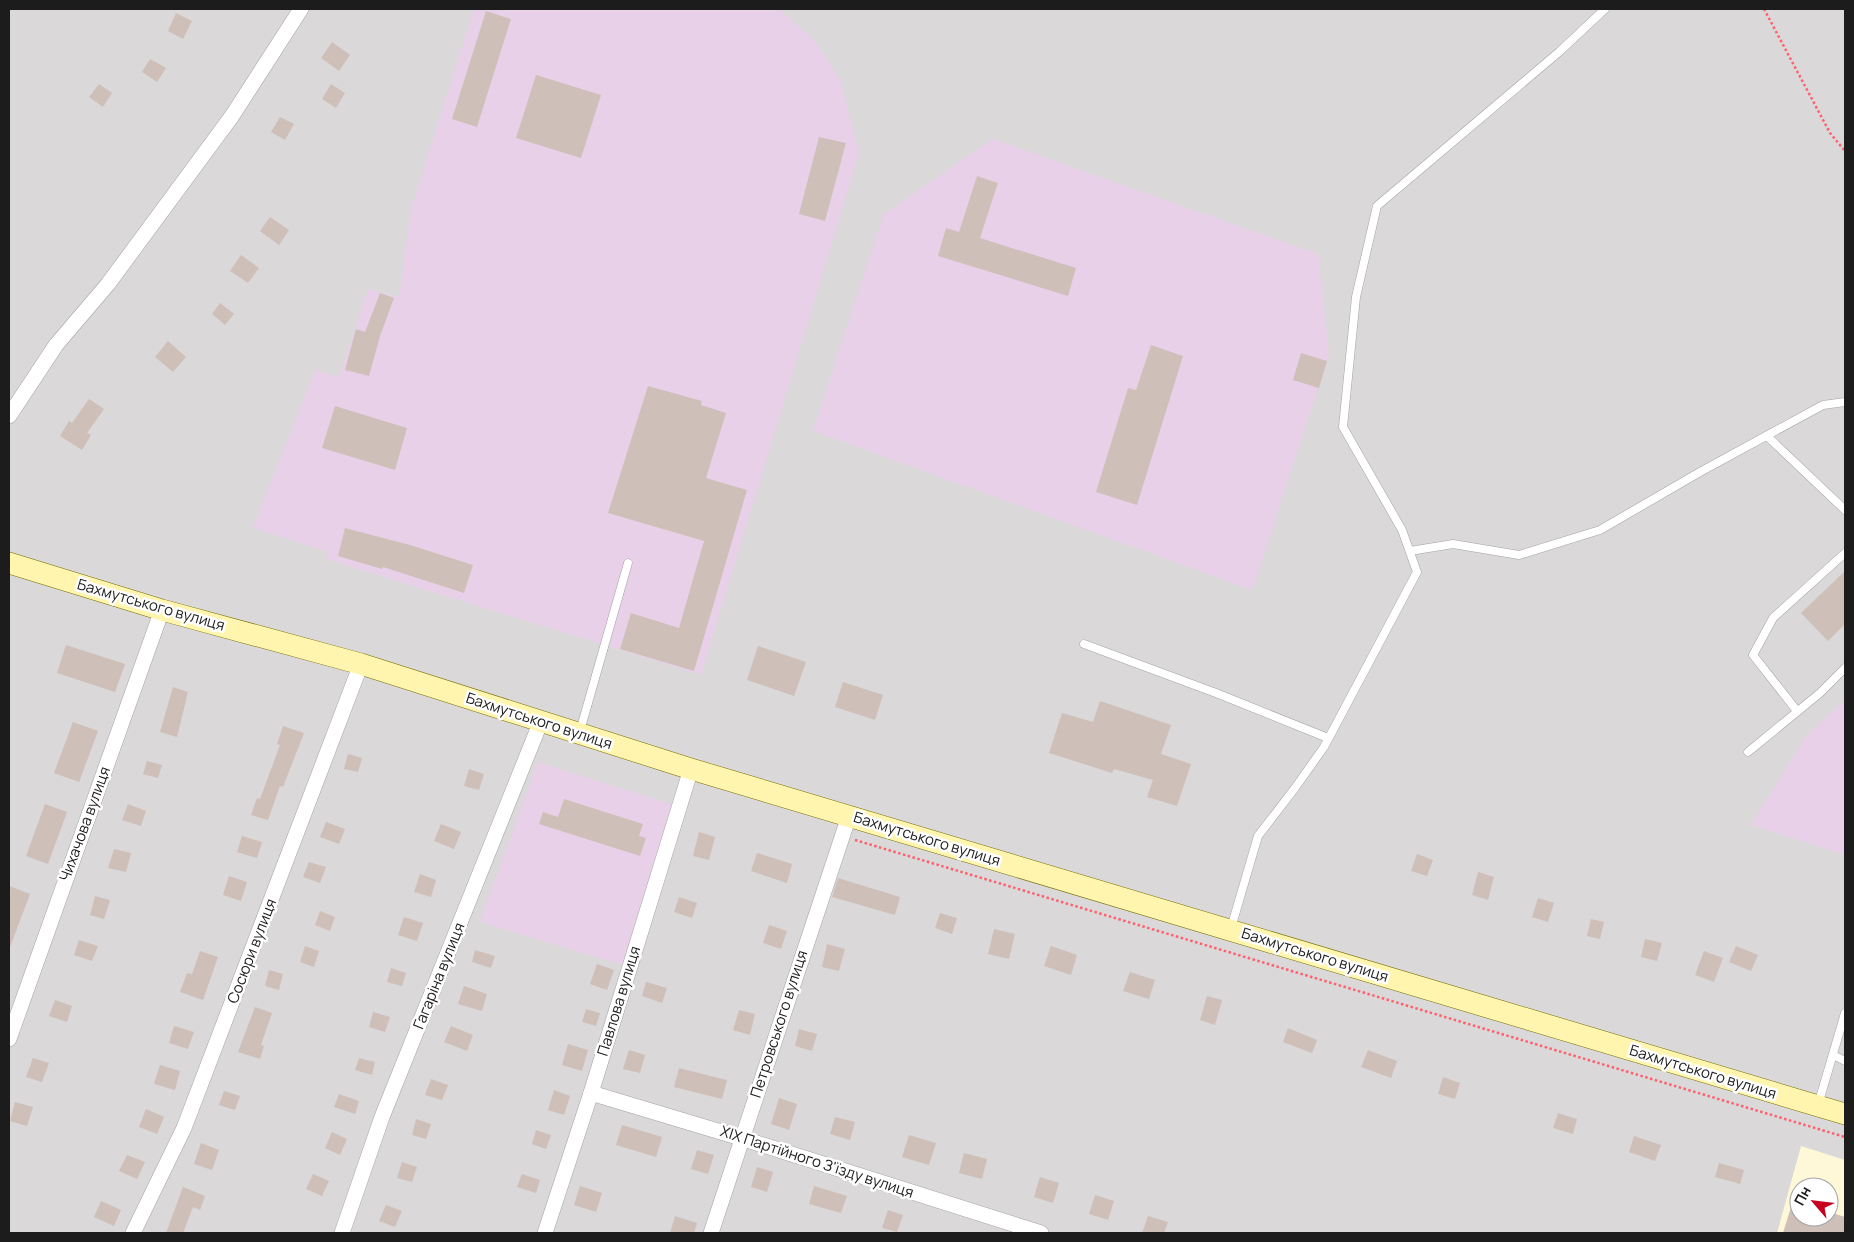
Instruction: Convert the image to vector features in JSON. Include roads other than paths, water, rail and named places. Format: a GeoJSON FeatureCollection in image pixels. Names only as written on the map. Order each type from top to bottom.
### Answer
{"type":"FeatureCollection","features":[{"type":"Feature","properties":{"kind":"main road","name":"Бахмутського вулиця"},"geometry":{"type":"LineString","coordinates":[[9,562],[162,610],[361,664],[691,769],[1845,1114]]}},
{"type":"Feature","properties":{"kind":"street"},"geometry":{"type":"LineString","coordinates":[[9,416],[56,345],[108,284],[232,116],[301,9]]}},
{"type":"Feature","properties":{"kind":"street","name":"Чихачова вулиця"},"geometry":{"type":"LineString","coordinates":[[9,1039],[162,610]]}},
{"type":"Feature","properties":{"kind":"street","name":"Сосюри вулиця"},"geometry":{"type":"LineString","coordinates":[[133,1233],[184,1128],[361,664]]}},
{"type":"Feature","properties":{"kind":"street","name":"Гагаріна вулиця"},"geometry":{"type":"LineString","coordinates":[[342,1233],[382,1117],[541,721]]}},
{"type":"Feature","properties":{"kind":"street","name":"Павлова вулиця"},"geometry":{"type":"LineString","coordinates":[[545,1233],[591,1093],[691,769]]}},
{"type":"Feature","properties":{"kind":"street","name":"Петровського вулиця"},"geometry":{"type":"LineString","coordinates":[[711,1233],[849,816]]}},
{"type":"Feature","properties":{"kind":"street","name":"XIX Партійного З'їзду вулиця"},"geometry":{"type":"LineString","coordinates":[[591,1093],[741,1138],[1041,1233]]}},
{"type":"Feature","properties":{"kind":"lane"},"geometry":{"type":"LineString","coordinates":[[1231,930],[1258,836],[1295,788],[1328,738],[1417,572],[1402,530],[1343,427],[1356,297],[1377,206],[1559,52],[1605,9]]}},
{"type":"Feature","properties":{"kind":"lane"},"geometry":{"type":"LineString","coordinates":[[1410,551],[1453,544],[1519,555],[1600,530],[1700,472],[1823,405],[1845,402]]}},
{"type":"Feature","properties":{"kind":"lane"},"geometry":{"type":"LineString","coordinates":[[1767,436],[1845,510]]}},
{"type":"Feature","properties":{"kind":"lane"},"geometry":{"type":"LineString","coordinates":[[1797,712],[1753,655],[1773,618],[1845,553]]}},
{"type":"Feature","properties":{"kind":"lane"},"geometry":{"type":"LineString","coordinates":[[580,734],[628,563]]}},
{"type":"Feature","properties":{"kind":"lane"},"geometry":{"type":"LineString","coordinates":[[1084,644],[1216,693],[1328,738]]}},
{"type":"Feature","properties":{"kind":"lane"},"geometry":{"type":"LineString","coordinates":[[1748,752],[1797,712],[1845,668]]}},
{"type":"Feature","properties":{"kind":"lane"},"geometry":{"type":"LineString","coordinates":[[1817,1106],[1845,1013]]}},
{"type":"Feature","properties":{"kind":"lane"},"geometry":{"type":"LineString","coordinates":[[1832,1055],[1845,1061]]}}]}
